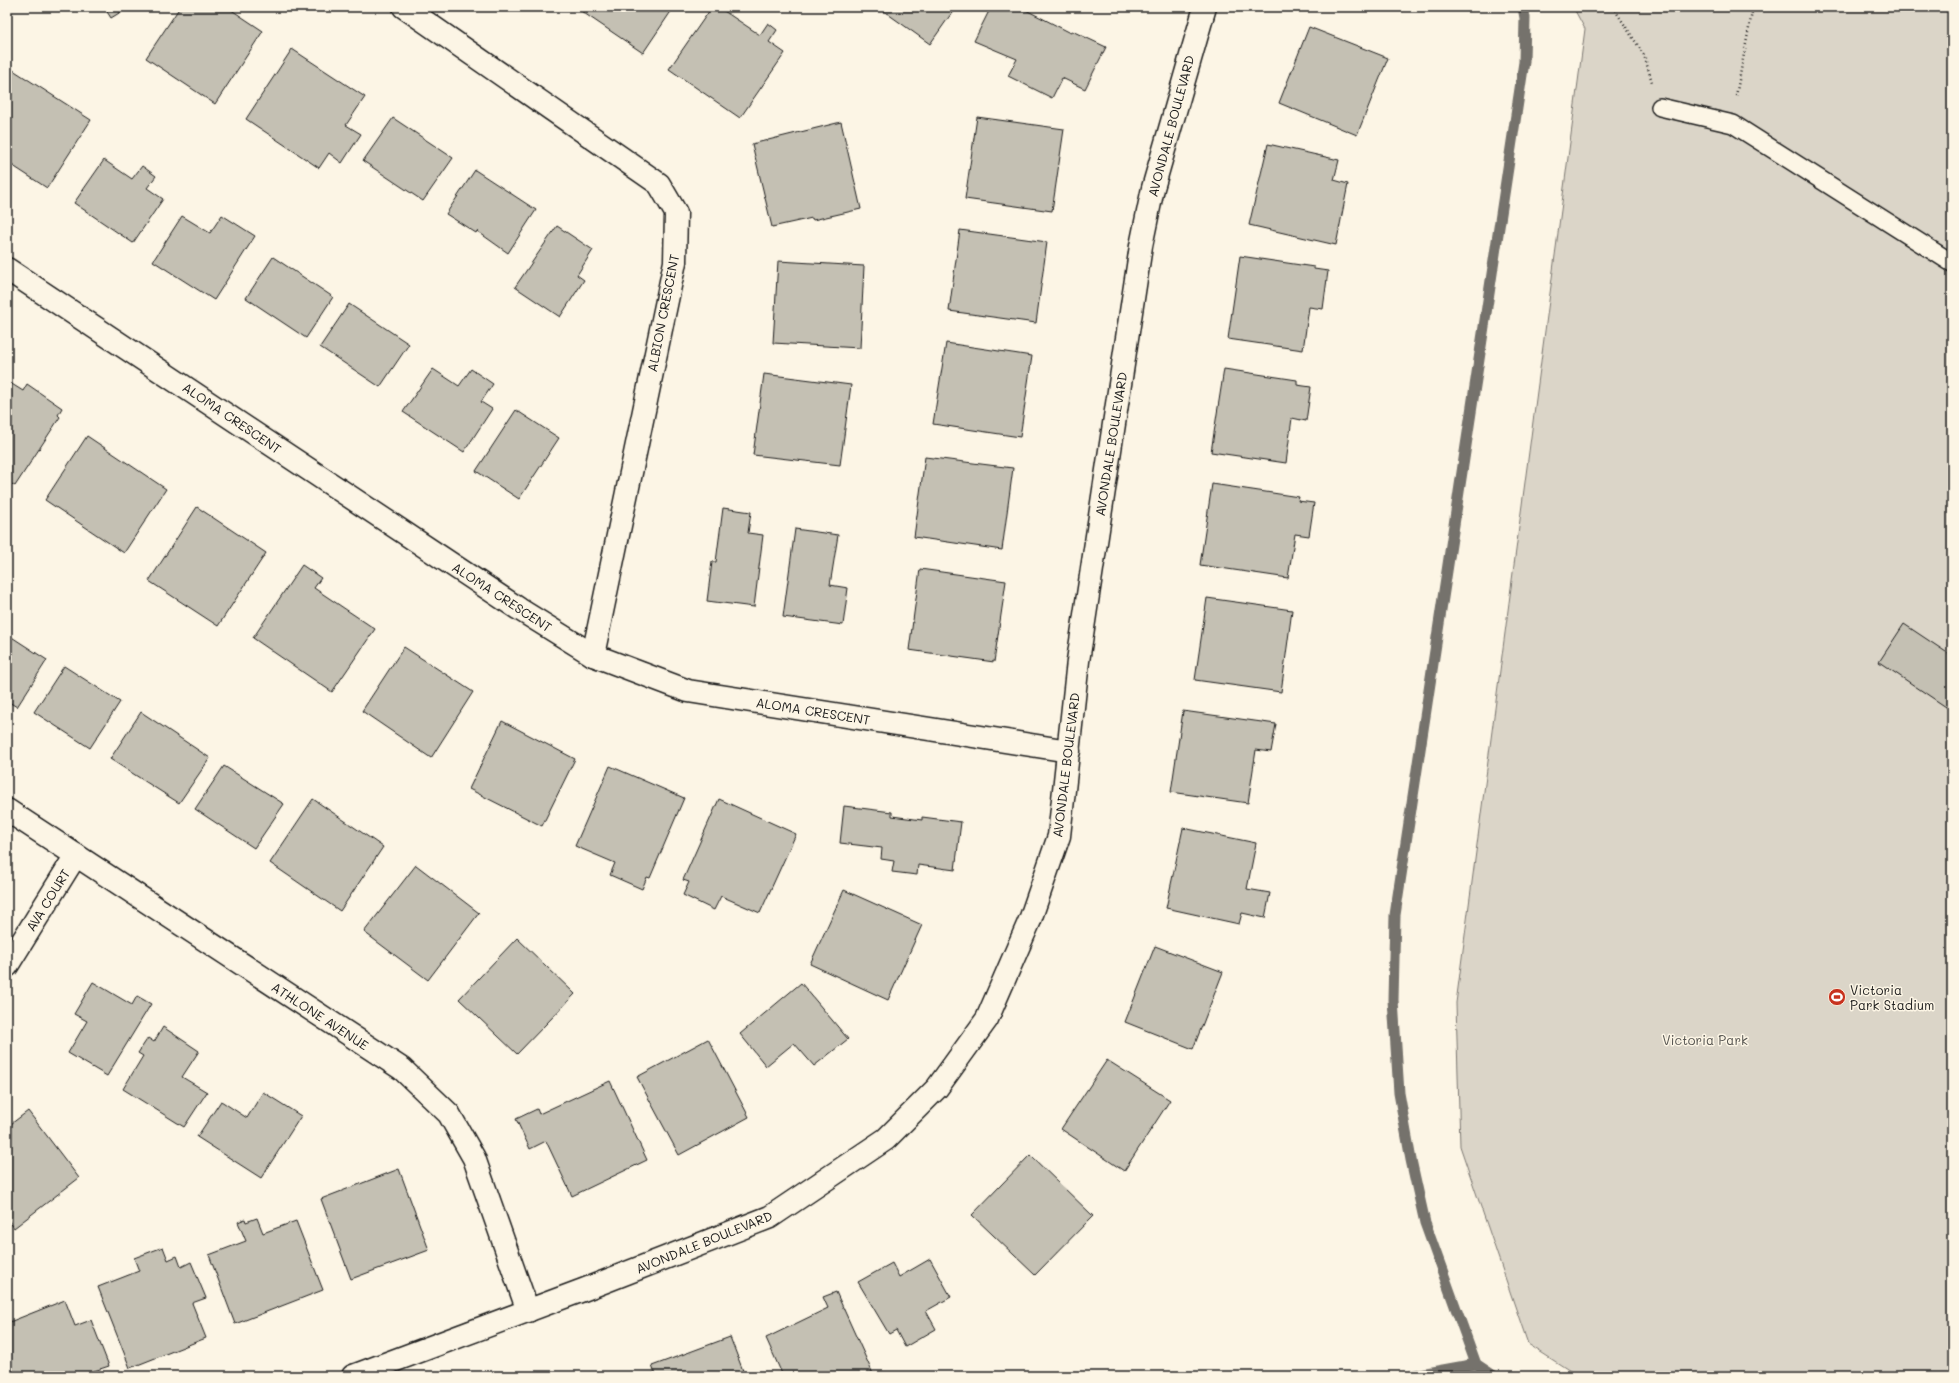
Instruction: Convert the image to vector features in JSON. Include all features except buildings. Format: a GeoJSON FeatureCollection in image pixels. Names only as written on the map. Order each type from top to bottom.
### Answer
{"type":"FeatureCollection","features":[{"type":"Feature","properties":{"kind":"street","name":"ALBION CRESCENT"},"geometry":{"type":"LineString","coordinates":[[404,7],[659,184],[676,213],[675,262],[593,655]]}},
{"type":"Feature","properties":{"kind":"street","name":"AVONDALE BOULEVARD"},"geometry":{"type":"LineString","coordinates":[[353,1376],[528,1311],[770,1217],[829,1179],[886,1139],[937,1088],[987,1019],[1030,920],[1059,836],[1078,661],[1142,246],[1153,188],[1205,7]]}},
{"type":"Feature","properties":{"kind":"street","name":"ALOMA CRESCENT"},"geometry":{"type":"LineString","coordinates":[[7,269],[512,605],[593,655],[688,691],[1069,751]]}},
{"type":"Feature","properties":{"kind":"street","name":"ATHLONE AVENUE"},"geometry":{"type":"LineString","coordinates":[[7,810],[402,1069],[449,1114],[474,1158],[528,1311]]}},
{"type":"Feature","properties":{"kind":"street","name":"AVA COURT"},"geometry":{"type":"LineString","coordinates":[[7,966],[76,855]]}},
{"type":"Feature","properties":{"kind":"lane"},"geometry":{"type":"LineString","coordinates":[[1660,107],[1733,124],[1952,263]]}},
{"type":"Feature","properties":{"kind":"path"},"geometry":{"type":"LineString","coordinates":[[1613,7],[1644,55],[1660,107]]}},
{"type":"Feature","properties":{"kind":"path"},"geometry":{"type":"LineString","coordinates":[[1733,124],[1736,96],[1753,7]]}},
{"type":"Feature","properties":{"kind":"green space","name":"Victoria Park"},"geometry":{"type":"Polygon","coordinates":[[[1573,7],[1952,7],[1952,1376],[1578,1376],[1528,1344],[1460,1146],[1456,1003],[1585,29],[1573,7]]]}},
{"type":"Feature","properties":{"kind":"waterway"},"geometry":{"type":"LineString","coordinates":[[1494,1376],[1476,1364],[1425,1223],[1411,1160],[1399,1093],[1393,1000],[1395,915],[1524,62],[1525,18],[1523,7]]}},
{"type":"Feature","properties":{"kind":"waterway"},"geometry":{"type":"LineString","coordinates":[[1410,1376],[1476,1364]]}},
{"type":"Feature","properties":{"kind":"place","name":"Victoria Park Stadium"},"geometry":{"type":"Point","coordinates":[1837,997]}}]}
